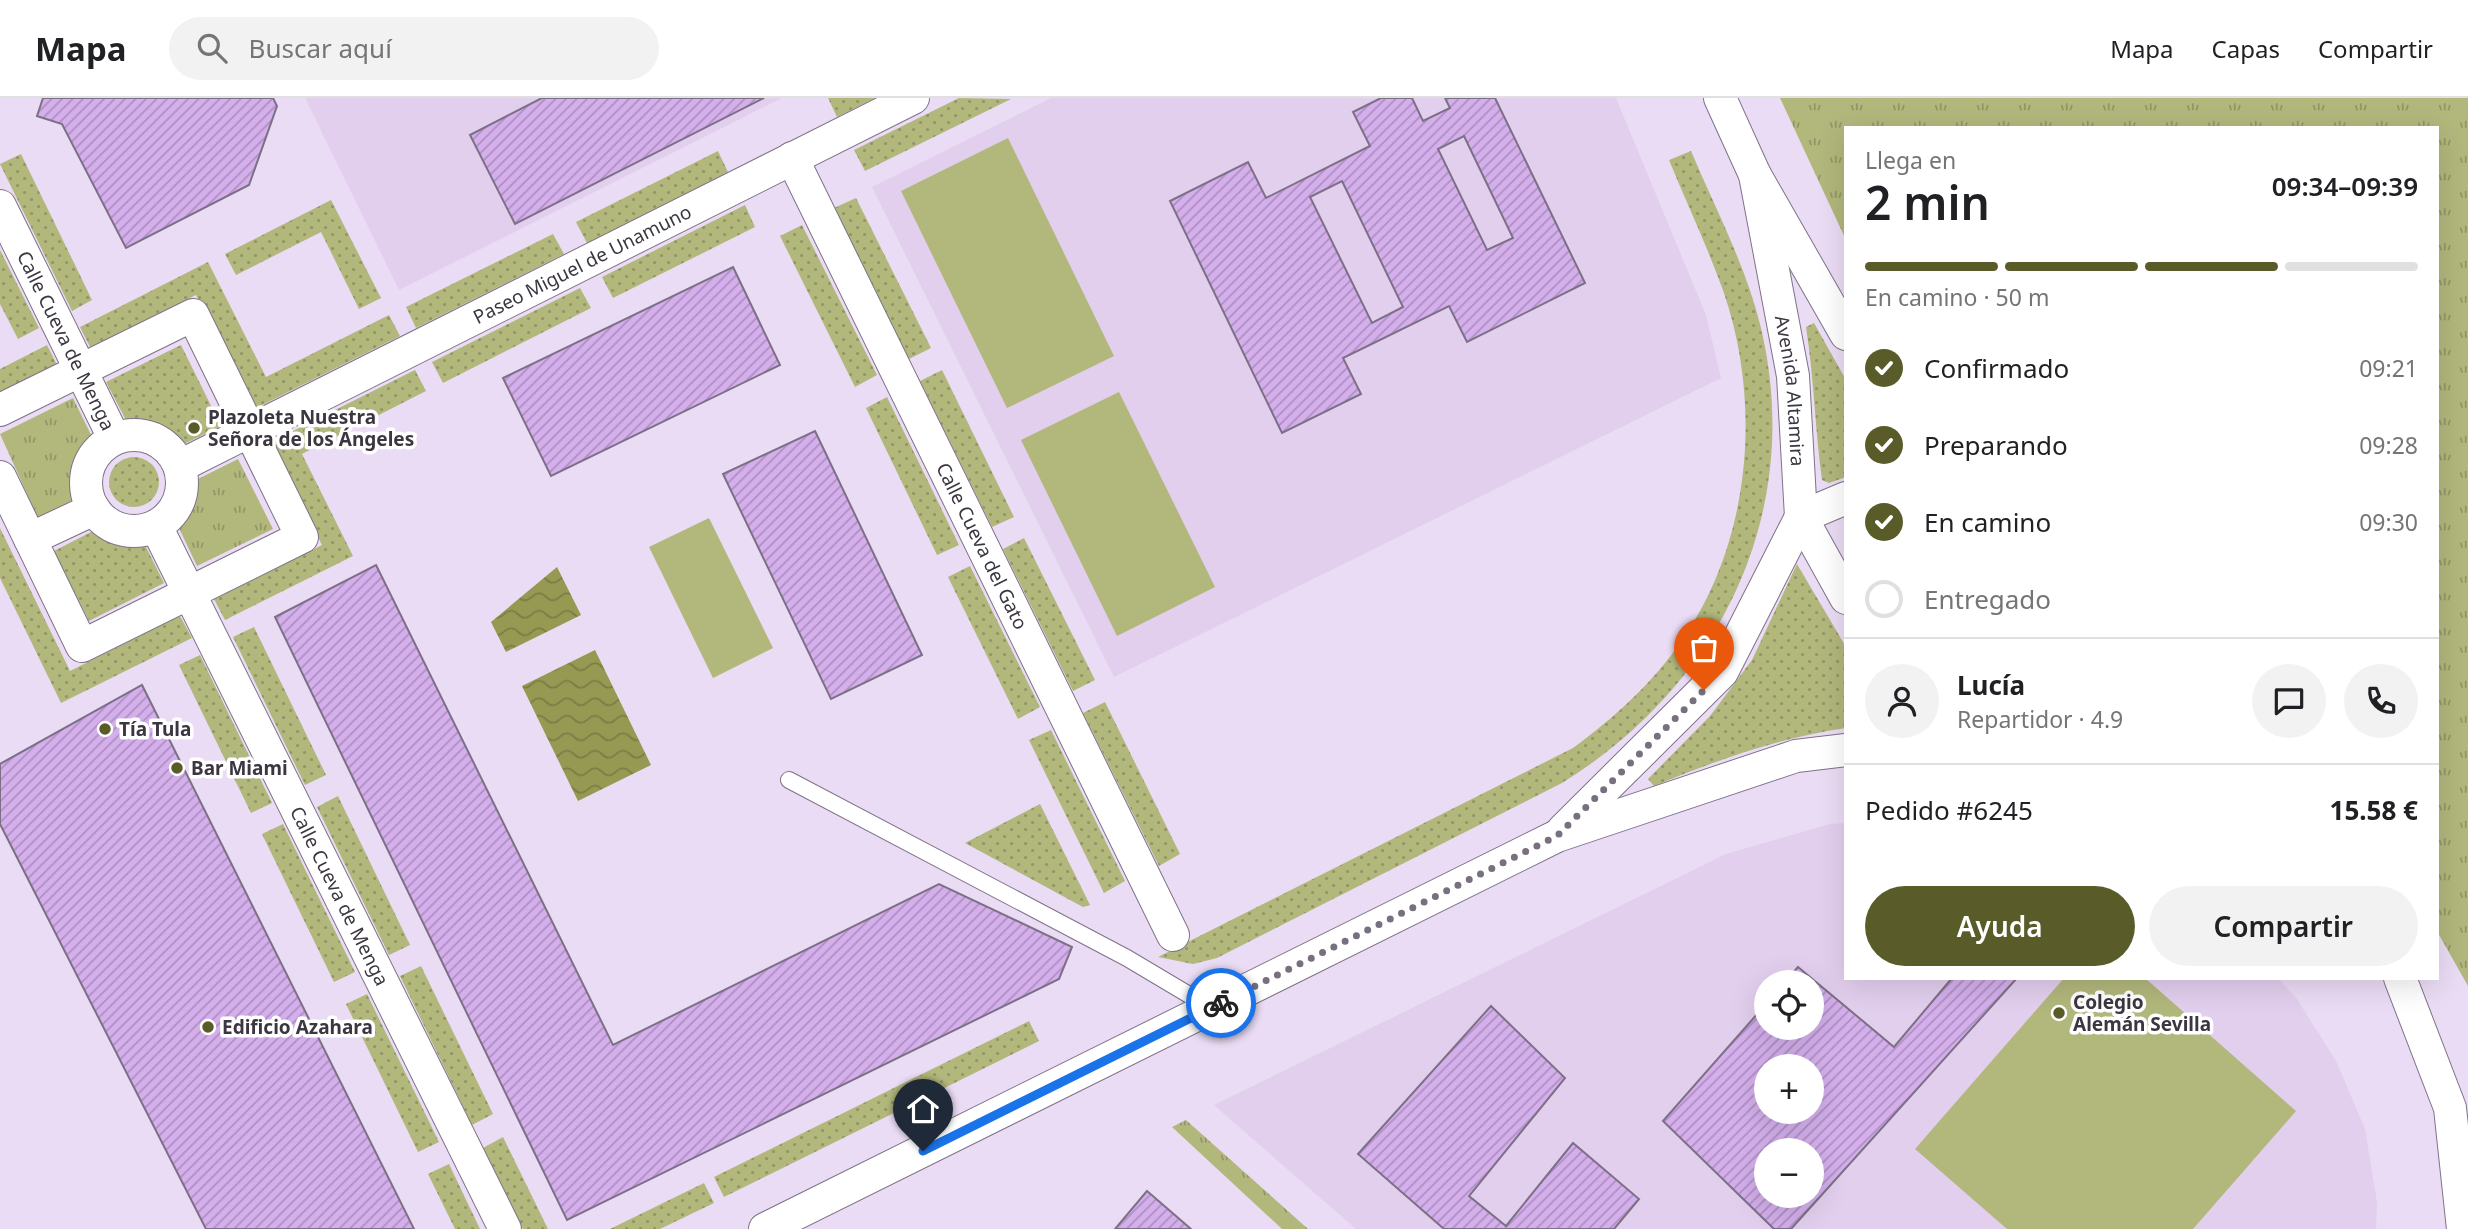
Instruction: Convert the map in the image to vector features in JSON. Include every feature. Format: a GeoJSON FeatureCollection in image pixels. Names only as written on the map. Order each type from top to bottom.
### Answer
{"type":"FeatureCollection","features":[{"type":"Feature","properties":{"kind":"street","name":"Paseo Miguel de Unamuno"},"geometry":{"type":"LineString","coordinates":[[250,431],[913,98]]}},
{"type":"Feature","properties":{"kind":"street","name":"Avenida Altamira"},"geometry":{"type":"LineString","coordinates":[[1720,98],[1755,175],[1844,331]]}},
{"type":"Feature","properties":{"kind":"street","name":"Calle Cueva del Gato"},"geometry":{"type":"LineString","coordinates":[[792,158],[1173,935]]}},
{"type":"Feature","properties":{"kind":"street","name":"Avenida Altamira"},"geometry":{"type":"LineString","coordinates":[[1755,175],[1793,376],[1801,517],[1844,594]]}},
{"type":"Feature","properties":{"kind":"street","name":"Calle Cueva de Menga"},"geometry":{"type":"LineString","coordinates":[[0,206],[114,438]]}},
{"type":"Feature","properties":{"kind":"street"},"geometry":{"type":"LineString","coordinates":[[0,410],[193,316],[302,537],[82,646],[0,478]]}},
{"type":"Feature","properties":{"kind":"street"},"geometry":{"type":"LineString","coordinates":[[180,466],[250,431]]}},
{"type":"Feature","properties":{"kind":"street"},"geometry":{"type":"LineString","coordinates":[[137,435],[160,442],[173,452],[180,466],[181,494],[176,507],[156,526],[128,531],[103,520],[87,494],[89,470],[100,448],[114,438],[137,435]]}},
{"type":"Feature","properties":{"kind":"street"},"geometry":{"type":"LineString","coordinates":[[1557,836],[1722,672],[1801,517],[1844,499]]}},
{"type":"Feature","properties":{"kind":"street"},"geometry":{"type":"LineString","coordinates":[[30,539],[94,509]]}},
{"type":"Feature","properties":{"kind":"street","name":"Calle Cueva de Menga"},"geometry":{"type":"LineString","coordinates":[[156,526],[506,1229]]}},
{"type":"Feature","properties":{"kind":"street"},"geometry":{"type":"LineString","coordinates":[[765,1229],[1557,836],[1796,756],[1844,750]]}},
{"type":"Feature","properties":{"kind":"street"},"geometry":{"type":"LineString","coordinates":[[2401,980],[2450,1108],[2463,1229]]}},
{"type":"Feature","properties":{"kind":"lane"},"geometry":{"type":"LineString","coordinates":[[789,780],[1127,958],[1211,1008]]}},
{"type":"Feature","properties":{"kind":"shaded area"},"geometry":{"type":"Polygon","coordinates":[[[305,98],[782,98],[399,290],[305,98]]]}},
{"type":"Feature","properties":{"kind":"shaded area"},"geometry":{"type":"Polygon","coordinates":[[[1051,98],[1616,98],[1706,315],[1721,378],[1114,677],[872,187],[1051,98]]]}},
{"type":"Feature","properties":{"kind":"shaded area","name":"Colegio Alemán Sevilla"},"geometry":{"type":"Polygon","coordinates":[[[1844,823],[1844,980],[2280,980],[2297,999],[2336,1061],[2365,1129],[2377,1202],[2376,1229],[1356,1229],[1214,1105],[1726,854],[1830,824],[1844,823]]]}},
{"type":"Feature","properties":{"kind":"green space"},"geometry":{"type":"Polygon","coordinates":[[[828,98],[875,98],[837,117],[828,98]]]}},
{"type":"Feature","properties":{"kind":"green space"},"geometry":{"type":"Polygon","coordinates":[[[959,98],[1011,99],[865,171],[854,150],[959,98]]]}},
{"type":"Feature","properties":{"kind":"green space"},"geometry":{"type":"Polygon","coordinates":[[[1780,98],[2468,98],[2468,986],[2439,935],[2439,126],[1844,126],[1844,236],[1780,98]]]}},
{"type":"Feature","properties":{"kind":"green space"},"geometry":{"type":"Polygon","coordinates":[[[1008,138],[1114,356],[1007,408],[901,191],[1008,138]]]}},
{"type":"Feature","properties":{"kind":"green space"},"geometry":{"type":"Polygon","coordinates":[[[718,151],[728,172],[587,243],[576,222],[718,151]]]}},
{"type":"Feature","properties":{"kind":"green space"},"geometry":{"type":"Polygon","coordinates":[[[1691,151],[1738,258],[1754,302],[1771,393],[1771,460],[1759,525],[1738,587],[1707,644],[1666,696],[1618,743],[1562,783],[1217,958],[1193,964],[1158,957],[1573,748],[1632,698],[1659,671],[1682,640],[1705,601],[1723,560],[1736,516],[1746,426],[1736,336],[1724,293],[1669,160],[1691,151]]]}},
{"type":"Feature","properties":{"kind":"green space"},"geometry":{"type":"Polygon","coordinates":[[[21,154],[92,300],[72,311],[0,164],[21,154]]]}},
{"type":"Feature","properties":{"kind":"green space"},"geometry":{"type":"Polygon","coordinates":[[[856,198],[931,348],[909,359],[834,208],[856,198]]]}},
{"type":"Feature","properties":{"kind":"green space"},"geometry":{"type":"Polygon","coordinates":[[[331,200],[381,298],[359,309],[321,232],[236,275],[225,254],[331,200]]]}},
{"type":"Feature","properties":{"kind":"green space"},"geometry":{"type":"Polygon","coordinates":[[[745,205],[755,227],[613,298],[602,277],[745,205]]]}},
{"type":"Feature","properties":{"kind":"green space"},"geometry":{"type":"Polygon","coordinates":[[[802,225],[877,375],[855,387],[780,236],[802,225]]]}},
{"type":"Feature","properties":{"kind":"green space"},"geometry":{"type":"Polygon","coordinates":[[[553,234],[564,254],[416,328],[406,307],[553,234]]]}},
{"type":"Feature","properties":{"kind":"green space"},"geometry":{"type":"Polygon","coordinates":[[[0,250],[39,328],[18,339],[0,304],[0,250]]]}},
{"type":"Feature","properties":{"kind":"green space"},"geometry":{"type":"Polygon","coordinates":[[[208,262],[266,377],[389,315],[400,336],[254,409],[196,295],[90,347],[80,327],[208,262]]]}},
{"type":"Feature","properties":{"kind":"green space"},"geometry":{"type":"Polygon","coordinates":[[[580,288],[591,308],[443,383],[432,362],[580,288]]]}},
{"type":"Feature","properties":{"kind":"green space"},"geometry":{"type":"Polygon","coordinates":[[[1814,323],[1844,376],[1844,478],[1829,483],[1822,480],[1806,327],[1814,323]]]}},
{"type":"Feature","properties":{"kind":"green space"},"geometry":{"type":"Polygon","coordinates":[[[47,345],[57,365],[0,393],[0,369],[47,345]]]}},
{"type":"Feature","properties":{"kind":"green space"},"geometry":{"type":"Polygon","coordinates":[[[181,345],[221,426],[182,445],[157,428],[127,422],[106,382],[181,345]]]}},
{"type":"Feature","properties":{"kind":"green space"},"geometry":{"type":"Polygon","coordinates":[[[415,370],[426,391],[302,454],[353,556],[225,620],[214,599],[322,545],[271,442],[415,370]]]}},
{"type":"Feature","properties":{"kind":"green space"},"geometry":{"type":"Polygon","coordinates":[[[942,370],[1014,517],[992,527],[920,381],[942,370]]]}},
{"type":"Feature","properties":{"kind":"green space"},"geometry":{"type":"Polygon","coordinates":[[[1119,392],[1215,587],[1117,636],[1021,440],[1119,392]]]}},
{"type":"Feature","properties":{"kind":"green space"},"geometry":{"type":"Polygon","coordinates":[[[887,397],[959,545],[937,555],[866,408],[887,397]]]}},
{"type":"Feature","properties":{"kind":"green space"},"geometry":{"type":"Polygon","coordinates":[[[73,398],[93,439],[77,467],[75,499],[38,518],[0,434],[73,398]]]}},
{"type":"Feature","properties":{"kind":"green space"},"geometry":{"type":"Polygon","coordinates":[[[134,457],[151,465],[159,482],[151,499],[134,507],[117,499],[109,482],[117,465],[134,457]]]}},
{"type":"Feature","properties":{"kind":"green space"},"geometry":{"type":"Polygon","coordinates":[[[238,459],[273,529],[197,566],[178,526],[192,505],[196,480],[238,459]]]}},
{"type":"Feature","properties":{"kind":"green space"},"geometry":{"type":"Polygon","coordinates":[[[709,518],[773,648],[713,678],[649,547],[709,518]]]}},
{"type":"Feature","properties":{"kind":"green space"},"geometry":{"type":"Polygon","coordinates":[[[0,528],[70,671],[180,616],[192,638],[61,703],[0,578],[0,528]]]}},
{"type":"Feature","properties":{"kind":"green space"},"geometry":{"type":"Polygon","coordinates":[[[95,530],[118,542],[144,543],[164,583],[89,621],[54,551],[95,530]]]}},
{"type":"Feature","properties":{"kind":"green space"},"geometry":{"type":"Polygon","coordinates":[[[1024,538],[1095,680],[1073,691],[1003,549],[1024,538]]]}},
{"type":"Feature","properties":{"kind":"green space"},"geometry":{"type":"Polygon","coordinates":[[[1797,564],[1844,644],[1844,728],[1748,751],[1654,786],[1648,779],[1710,716],[1752,660],[1797,564]]]}},
{"type":"Feature","properties":{"kind":"green space"},"geometry":{"type":"Polygon","coordinates":[[[970,566],[1040,707],[1018,719],[948,577],[970,566]]]}},
{"type":"Feature","properties":{"kind":"green space"},"geometry":{"type":"Polygon","coordinates":[[[254,627],[326,775],[305,785],[233,637],[254,627]]]}},
{"type":"Feature","properties":{"kind":"green space"},"geometry":{"type":"Polygon","coordinates":[[[200,655],[272,803],[251,813],[179,665],[200,655]]]}},
{"type":"Feature","properties":{"kind":"green space"},"geometry":{"type":"Polygon","coordinates":[[[1105,702],[1180,854],[1159,866],[1083,713],[1105,702]]]}},
{"type":"Feature","properties":{"kind":"green space"},"geometry":{"type":"Polygon","coordinates":[[[1051,730],[1125,881],[1104,893],[1029,740],[1051,730]]]}},
{"type":"Feature","properties":{"kind":"green space"},"geometry":{"type":"Polygon","coordinates":[[[338,796],[410,945],[389,955],[317,807],[338,796]]]}},
{"type":"Feature","properties":{"kind":"green space"},"geometry":{"type":"Polygon","coordinates":[[[1040,804],[1090,905],[1083,907],[965,843],[1040,804]]]}},
{"type":"Feature","properties":{"kind":"green space"},"geometry":{"type":"Polygon","coordinates":[[[283,824],[355,972],[334,982],[262,834],[283,824]]]}},
{"type":"Feature","properties":{"kind":"green space"},"geometry":{"type":"Polygon","coordinates":[[[421,966],[493,1114],[472,1125],[400,976],[421,966]]]}},
{"type":"Feature","properties":{"kind":"green space"},"geometry":{"type":"Polygon","coordinates":[[[2062,980],[2147,980],[2296,1111],[2193,1229],[2007,1229],[1915,1149],[2062,980]]]}},
{"type":"Feature","properties":{"kind":"green space"},"geometry":{"type":"Polygon","coordinates":[[[367,994],[439,1142],[418,1152],[346,1004],[367,994]]]}},
{"type":"Feature","properties":{"kind":"green space"},"geometry":{"type":"Polygon","coordinates":[[[1029,1021],[1039,1041],[724,1197],[714,1177],[1029,1021]]]}},
{"type":"Feature","properties":{"kind":"green space"},"geometry":{"type":"Polygon","coordinates":[[[1186,1120],[1308,1229],[1282,1229],[1172,1127],[1186,1120]]]}},
{"type":"Feature","properties":{"kind":"green space"},"geometry":{"type":"Polygon","coordinates":[[[503,1137],[548,1229],[523,1229],[483,1148],[503,1137]]]}},
{"type":"Feature","properties":{"kind":"green space"},"geometry":{"type":"Polygon","coordinates":[[[449,1164],[480,1229],[455,1229],[428,1174],[449,1164]]]}},
{"type":"Feature","properties":{"kind":"green space"},"geometry":{"type":"Polygon","coordinates":[[[704,1183],[714,1203],[660,1229],[610,1229],[704,1183]]]}},
{"type":"Feature","properties":{"kind":"water"},"geometry":{"type":"Polygon","coordinates":[[[557,567],[581,615],[506,652],[491,622],[557,567]]]}},
{"type":"Feature","properties":{"kind":"water"},"geometry":{"type":"Polygon","coordinates":[[[595,650],[651,765],[578,801],[522,686],[595,650]]]}},
{"type":"Feature","properties":{"kind":"building"},"geometry":{"type":"Polygon","coordinates":[[[43,98],[273,98],[277,106],[249,185],[126,248],[62,124],[37,116],[43,98]]]}},
{"type":"Feature","properties":{"kind":"building"},"geometry":{"type":"Polygon","coordinates":[[[542,98],[764,98],[515,224],[470,135],[542,98]]]}},
{"type":"Feature","properties":{"kind":"building"},"geometry":{"type":"Polygon","coordinates":[[[1381,98],[1412,98],[1423,121],[1450,108],[1445,98],[1495,98],[1585,283],[1467,342],[1449,306],[1343,358],[1361,394],[1282,433],[1170,201],[1248,162],[1266,198],[1370,146],[1353,112],[1381,98]],[[1464,136],[1438,149],[1487,250],[1513,238],[1464,136]],[[1342,181],[1310,197],[1372,323],[1403,307],[1342,181]]]}},
{"type":"Feature","properties":{"kind":"building"},"geometry":{"type":"Polygon","coordinates":[[[733,267],[780,365],[551,476],[503,378],[733,267]]]}},
{"type":"Feature","properties":{"kind":"building"},"geometry":{"type":"Polygon","coordinates":[[[815,431],[922,655],[831,699],[723,474],[815,431]]]}},
{"type":"Feature","properties":{"kind":"building"},"geometry":{"type":"Polygon","coordinates":[[[376,565],[613,1045],[939,884],[1072,947],[1059,979],[567,1220],[275,617],[376,565]]]}},
{"type":"Feature","properties":{"kind":"building","name":"Edificio Azahara"},"geometry":{"type":"Polygon","coordinates":[[[142,685],[414,1229],[206,1229],[0,824],[0,764],[142,685]]]}},
{"type":"Feature","properties":{"kind":"building"},"geometry":{"type":"Polygon","coordinates":[[[1950,980],[2015,980],[1824,1192],[1824,1138],[1754,1138],[1754,1208],[1810,1208],[1791,1229],[1774,1229],[1663,1121],[1754,1018],[1754,1040],[1824,1040],[1824,989],[1894,1047],[1950,980]]]}},
{"type":"Feature","properties":{"kind":"building"},"geometry":{"type":"Polygon","coordinates":[[[1491,1006],[1565,1078],[1469,1196],[1506,1226],[1573,1143],[1639,1199],[1614,1229],[1444,1229],[1358,1154],[1491,1006]]]}},
{"type":"Feature","properties":{"kind":"building"},"geometry":{"type":"Polygon","coordinates":[[[1147,1191],[1191,1229],[1115,1229],[1147,1191]]]}},
{"type":"Feature","properties":{"kind":"way so far"},"geometry":{"type":"LineString","coordinates":[[1221,1003],[1557,836],[1704,690]]}},
{"type":"Feature","properties":{"kind":"place","name":"Plazoleta Nuestra Señora de los Ángeles"},"geometry":{"type":"Point","coordinates":[194,428]}},
{"type":"Feature","properties":{"kind":"place","name":"Tía Tula"},"geometry":{"type":"Point","coordinates":[105,729]}},
{"type":"Feature","properties":{"kind":"place","name":"Bar Miami"},"geometry":{"type":"Point","coordinates":[177,768]}},
{"type":"Feature","properties":{"kind":"place","name":"Colegio Alemán Sevilla"},"geometry":{"type":"Point","coordinates":[2059,1013]}},
{"type":"Feature","properties":{"kind":"place","name":"Edificio Azahara"},"geometry":{"type":"Point","coordinates":[208,1027]}},
{"type":"Feature","properties":{"kind":"route"},"geometry":{"type":"LineString","coordinates":[[923,1151],[1221,1003]]}}]}
